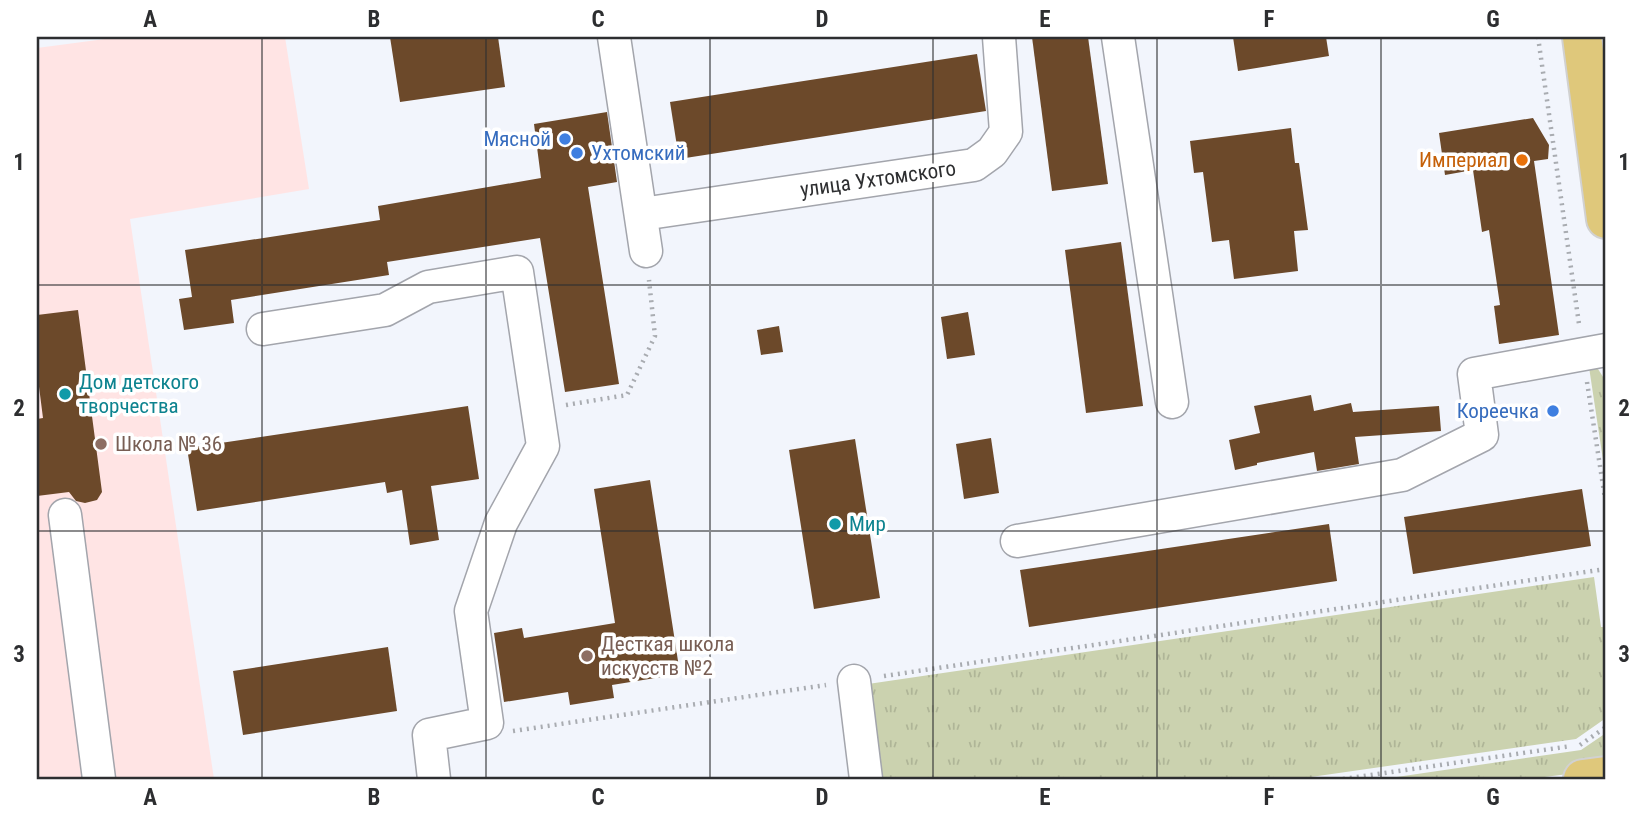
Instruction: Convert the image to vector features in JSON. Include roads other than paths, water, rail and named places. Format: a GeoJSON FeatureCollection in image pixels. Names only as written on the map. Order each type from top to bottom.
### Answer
{"type":"FeatureCollection","features":[{"type":"Feature","properties":{"kind":"main road"},"geometry":{"type":"LineString","coordinates":[[1583,37],[1600,124],[1606,219]]}},
{"type":"Feature","properties":{"kind":"main road"},"geometry":{"type":"LineString","coordinates":[[1583,779],[1606,776]]}},
{"type":"Feature","properties":{"kind":"street"},"geometry":{"type":"LineString","coordinates":[[614,37],[646,251]]}},
{"type":"Feature","properties":{"kind":"street","name":"улица Ухтомского"},"geometry":{"type":"LineString","coordinates":[[642,214],[974,164],[992,152],[1006,132],[999,37]]}},
{"type":"Feature","properties":{"kind":"street"},"geometry":{"type":"LineString","coordinates":[[1118,37],[1171,402]]}},
{"type":"Feature","properties":{"kind":"street"},"geometry":{"type":"LineString","coordinates":[[263,329],[385,310],[428,287],[517,272],[543,446],[501,523],[471,611],[487,723],[429,735],[433,779]]}},
{"type":"Feature","properties":{"kind":"street"},"geometry":{"type":"LineString","coordinates":[[1017,541],[1402,475],[1482,435],[1474,374],[1595,352]]}},
{"type":"Feature","properties":{"kind":"street"},"geometry":{"type":"LineString","coordinates":[[65,515],[99,779]]}},
{"type":"Feature","properties":{"kind":"street"},"geometry":{"type":"LineString","coordinates":[[854,681],[866,779]]}},
{"type":"Feature","properties":{"kind":"place","name":"Мясной"},"geometry":{"type":"Point","coordinates":[565,139]}},
{"type":"Feature","properties":{"kind":"place","name":"Ухтомский"},"geometry":{"type":"Point","coordinates":[577,153]}},
{"type":"Feature","properties":{"kind":"place","name":"Империал"},"geometry":{"type":"Point","coordinates":[1522,160]}},
{"type":"Feature","properties":{"kind":"place","name":"Дом детского творчества"},"geometry":{"type":"Point","coordinates":[65,394]}},
{"type":"Feature","properties":{"kind":"place","name":"Кореечка"},"geometry":{"type":"Point","coordinates":[1553,411]}},
{"type":"Feature","properties":{"kind":"place","name":"Школа № 36"},"geometry":{"type":"Point","coordinates":[101,444]}},
{"type":"Feature","properties":{"kind":"place","name":"Мир"},"geometry":{"type":"Point","coordinates":[835,524]}},
{"type":"Feature","properties":{"kind":"place","name":"Десткая школа искусств №2"},"geometry":{"type":"Point","coordinates":[587,656]}}]}
